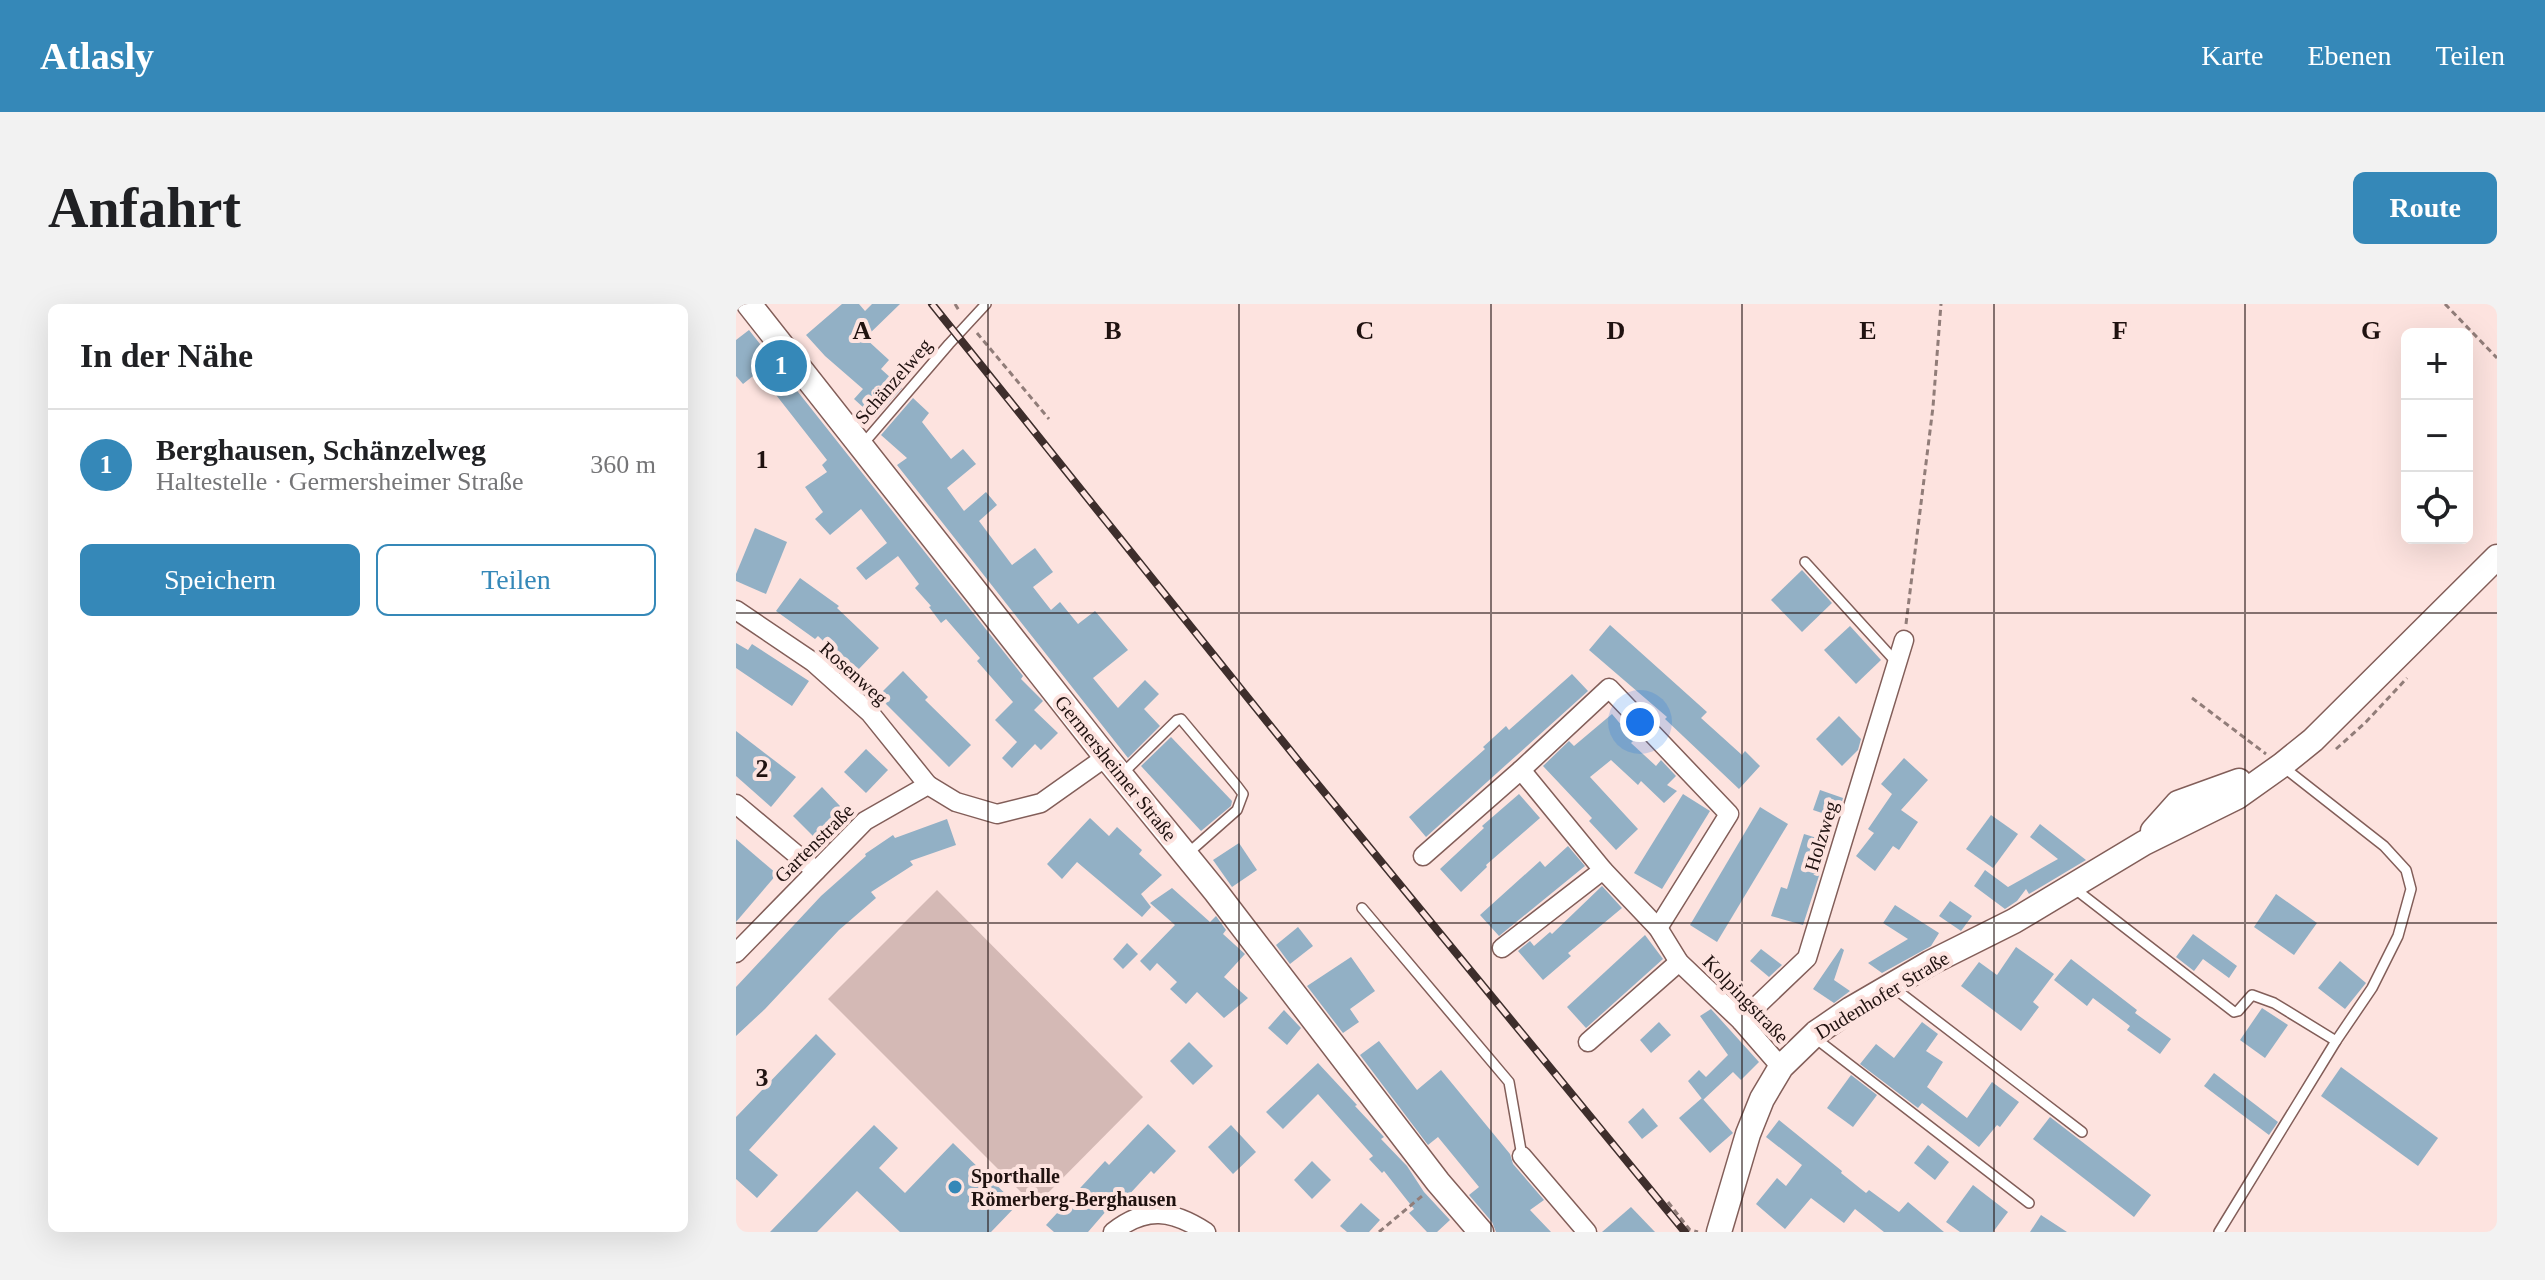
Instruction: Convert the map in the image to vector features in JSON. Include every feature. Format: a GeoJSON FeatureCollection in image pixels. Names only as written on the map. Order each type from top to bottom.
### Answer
{"type":"FeatureCollection","features":[{"type":"Feature","properties":{"kind":"main road","name":"Germersheimer Straße"},"geometry":{"type":"LineString","coordinates":[[749,304],[1186,855],[1438,1182],[1481,1232]]}},
{"type":"Feature","properties":{"kind":"main road","name":"Dudenhofer Straße"},"geometry":{"type":"LineString","coordinates":[[1719,1232],[1748,1134],[1762,1099],[1781,1067],[1812,1036],[1851,1009],[1930,963],[2014,921],[2144,843],[2237,797],[2282,765],[2358,697],[2497,557]]}},
{"type":"Feature","properties":{"kind":"street","name":"Rosenweg"},"geometry":{"type":"LineString","coordinates":[[736,610],[813,662],[870,713],[928,785]]}},
{"type":"Feature","properties":{"kind":"street","name":"Holzweg"},"geometry":{"type":"LineString","coordinates":[[1741,1021],[1807,958],[1904,640]]}},
{"type":"Feature","properties":{"kind":"street"},"geometry":{"type":"LineString","coordinates":[[1423,856],[1609,688],[1729,814],[1658,928]]}},
{"type":"Feature","properties":{"kind":"street"},"geometry":{"type":"LineString","coordinates":[[928,785],[956,802],[997,814],[1041,803],[1113,766]]}},
{"type":"Feature","properties":{"kind":"street","name":"Kolpingstraße"},"geometry":{"type":"LineString","coordinates":[[1521,770],[1603,870],[1658,928],[1679,962],[1741,1021],[1781,1067]]}},
{"type":"Feature","properties":{"kind":"street","name":"Gartenstraße"},"geometry":{"type":"LineString","coordinates":[[736,953],[865,821],[928,785]]}},
{"type":"Feature","properties":{"kind":"street"},"geometry":{"type":"LineString","coordinates":[[736,804],[816,871]]}},
{"type":"Feature","properties":{"kind":"street"},"geometry":{"type":"LineString","coordinates":[[1502,948],[1603,870]]}},
{"type":"Feature","properties":{"kind":"street","name":"Kolpingstraße"},"geometry":{"type":"LineString","coordinates":[[1588,1042],[1679,962]]}},
{"type":"Feature","properties":{"kind":"street"},"geometry":{"type":"LineString","coordinates":[[1522,1156],[1587,1232]]}},
{"type":"Feature","properties":{"kind":"street"},"geometry":{"type":"LineString","coordinates":[[1113,1232],[1126,1221],[1150,1213],[1184,1218],[1206,1232]]}},
{"type":"Feature","properties":{"kind":"lane","name":"Schänzelweg"},"geometry":{"type":"LineString","coordinates":[[860,446],[986,304]]}},
{"type":"Feature","properties":{"kind":"lane"},"geometry":{"type":"LineString","coordinates":[[1805,562],[1897,663]]}},
{"type":"Feature","properties":{"kind":"lane"},"geometry":{"type":"LineString","coordinates":[[1113,766],[1181,719],[1237,786],[1243,794],[1237,810],[1186,855]]}},
{"type":"Feature","properties":{"kind":"lane"},"geometry":{"type":"LineString","coordinates":[[2219,1232],[2372,988],[2394,945],[2411,889],[2406,870],[2384,846],[2282,765]]}},
{"type":"Feature","properties":{"kind":"lane"},"geometry":{"type":"LineString","coordinates":[[2073,887],[2234,1012],[2252,995],[2274,1003],[2336,1041]]}},
{"type":"Feature","properties":{"kind":"lane"},"geometry":{"type":"LineString","coordinates":[[1362,908],[1509,1082],[1522,1156]]}},
{"type":"Feature","properties":{"kind":"lane"},"geometry":{"type":"LineString","coordinates":[[1892,985],[1906,999],[2082,1132]]}},
{"type":"Feature","properties":{"kind":"lane"},"geometry":{"type":"LineString","coordinates":[[1812,1036],[2029,1203]]}},
{"type":"Feature","properties":{"kind":"path"},"geometry":{"type":"LineString","coordinates":[[955,304],[1049,419]]}},
{"type":"Feature","properties":{"kind":"path"},"geometry":{"type":"LineString","coordinates":[[1904,640],[1933,407],[1941,304]]}},
{"type":"Feature","properties":{"kind":"path"},"geometry":{"type":"LineString","coordinates":[[2445,304],[2497,358]]}},
{"type":"Feature","properties":{"kind":"path"},"geometry":{"type":"LineString","coordinates":[[2192,698],[2282,765]]}},
{"type":"Feature","properties":{"kind":"path"},"geometry":{"type":"LineString","coordinates":[[1379,1232],[1438,1182]]}},
{"type":"Feature","properties":{"kind":"path"},"geometry":{"type":"LineString","coordinates":[[1668,1202],[1690,1230],[1698,1232]]}},
{"type":"Feature","properties":{"kind":"shaded area"},"geometry":{"type":"Polygon","coordinates":[[[937,890],[1143,1097],[1035,1206],[828,999],[937,890]]]}},
{"type":"Feature","properties":{"kind":"building"},"geometry":{"type":"Polygon","coordinates":[[[842,304],[859,304],[865,311],[872,304],[900,304],[865,338],[889,360],[881,369],[902,388],[875,418],[854,399],[863,389],[806,335],[842,304]]]}},
{"type":"Feature","properties":{"kind":"building"},"geometry":{"type":"Polygon","coordinates":[[[749,330],[1023,676],[1021,679],[1043,701],[1034,710],[1058,733],[1041,750],[1035,744],[1012,768],[1002,758],[1017,742],[995,720],[1013,702],[946,619],[941,623],[915,588],[919,584],[898,556],[866,580],[856,568],[887,543],[861,509],[830,535],[815,519],[823,512],[805,487],[827,472],[822,465],[827,460],[758,372],[743,384],[736,376],[736,340],[749,330]]]}},
{"type":"Feature","properties":{"kind":"building"},"geometry":{"type":"Polygon","coordinates":[[[913,398],[929,413],[922,422],[951,459],[963,449],[976,464],[947,488],[964,511],[986,492],[997,505],[979,521],[1012,565],[1035,548],[1053,572],[1033,587],[1051,610],[1060,602],[1078,624],[1095,611],[1128,650],[1093,678],[1118,708],[1145,680],[1159,694],[1144,709],[1160,726],[1128,758],[897,465],[907,458],[881,435],[913,398]]]}},
{"type":"Feature","properties":{"kind":"building"},"geometry":{"type":"Polygon","coordinates":[[[755,528],[787,542],[766,594],[736,581],[755,528]]]}},
{"type":"Feature","properties":{"kind":"building"},"geometry":{"type":"Polygon","coordinates":[[[1802,570],[1832,603],[1802,632],[1771,600],[1802,570]]]}},
{"type":"Feature","properties":{"kind":"building"},"geometry":{"type":"Polygon","coordinates":[[[800,578],[839,606],[837,608],[879,648],[856,672],[818,636],[815,639],[776,611],[800,578]]]}},
{"type":"Feature","properties":{"kind":"building"},"geometry":{"type":"Polygon","coordinates":[[[1610,625],[1707,712],[1701,718],[1742,755],[1745,751],[1760,766],[1739,789],[1665,719],[1667,717],[1589,650],[1610,625]]]}},
{"type":"Feature","properties":{"kind":"building"},"geometry":{"type":"Polygon","coordinates":[[[1850,626],[1881,660],[1856,684],[1824,650],[1850,626]]]}},
{"type":"Feature","properties":{"kind":"building"},"geometry":{"type":"Polygon","coordinates":[[[736,643],[748,650],[752,644],[809,681],[792,706],[736,668],[736,643]]]}},
{"type":"Feature","properties":{"kind":"building"},"geometry":{"type":"Polygon","coordinates":[[[903,671],[928,697],[925,700],[971,745],[949,767],[878,696],[903,671]]]}},
{"type":"Feature","properties":{"kind":"building"},"geometry":{"type":"Polygon","coordinates":[[[1572,674],[1588,691],[1426,837],[1409,817],[1485,749],[1483,747],[1506,726],[1509,730],[1572,674]]]}},
{"type":"Feature","properties":{"kind":"building"},"geometry":{"type":"Polygon","coordinates":[[[1612,714],[1634,740],[1631,743],[1656,766],[1661,760],[1676,776],[1667,785],[1677,791],[1664,803],[1641,781],[1638,785],[1611,760],[1590,777],[1638,829],[1616,850],[1589,821],[1592,818],[1543,766],[1569,741],[1574,746],[1612,714]]]}},
{"type":"Feature","properties":{"kind":"building"},"geometry":{"type":"Polygon","coordinates":[[[1839,716],[1861,739],[1858,750],[1842,766],[1816,739],[1839,716]]]}},
{"type":"Feature","properties":{"kind":"building"},"geometry":{"type":"Polygon","coordinates":[[[736,731],[796,777],[771,807],[736,776],[736,731]]]}},
{"type":"Feature","properties":{"kind":"building"},"geometry":{"type":"Polygon","coordinates":[[[1171,737],[1232,801],[1231,806],[1201,831],[1141,766],[1171,737]]]}},
{"type":"Feature","properties":{"kind":"building"},"geometry":{"type":"Polygon","coordinates":[[[866,749],[888,770],[866,793],[844,772],[866,749]]]}},
{"type":"Feature","properties":{"kind":"building"},"geometry":{"type":"Polygon","coordinates":[[[1904,758],[1928,780],[1901,810],[1918,822],[1899,850],[1893,846],[1875,871],[1856,856],[1874,833],[1868,829],[1892,794],[1881,784],[1904,758]]]}},
{"type":"Feature","properties":{"kind":"building"},"geometry":{"type":"Polygon","coordinates":[[[822,787],[840,806],[835,811],[841,817],[826,832],[822,827],[813,836],[793,816],[822,787]]]}},
{"type":"Feature","properties":{"kind":"building"},"geometry":{"type":"Polygon","coordinates":[[[1820,790],[1843,798],[1837,818],[1813,810],[1820,790]]]}},
{"type":"Feature","properties":{"kind":"building"},"geometry":{"type":"Polygon","coordinates":[[[1519,794],[1540,818],[1486,865],[1461,892],[1440,869],[1519,794]]]}},
{"type":"Feature","properties":{"kind":"building"},"geometry":{"type":"Polygon","coordinates":[[[1683,794],[1710,811],[1662,889],[1634,873],[1683,794]]]}},
{"type":"Feature","properties":{"kind":"building"},"geometry":{"type":"Polygon","coordinates":[[[1760,807],[1788,824],[1717,942],[1690,925],[1760,807]]]}},
{"type":"Feature","properties":{"kind":"building"},"geometry":{"type":"Polygon","coordinates":[[[1991,815],[2018,834],[1993,868],[1966,849],[1991,815]]]}},
{"type":"Feature","properties":{"kind":"building"},"geometry":{"type":"Polygon","coordinates":[[[1090,818],[1109,836],[1117,827],[1142,850],[1139,854],[1162,875],[1141,894],[1151,907],[1142,917],[1077,862],[1062,879],[1047,864],[1090,818]]]}},
{"type":"Feature","properties":{"kind":"building"},"geometry":{"type":"Polygon","coordinates":[[[947,819],[956,845],[910,861],[913,865],[871,892],[876,898],[839,930],[736,1036],[736,987],[821,896],[865,854],[893,835],[895,838],[947,819]]]}},
{"type":"Feature","properties":{"kind":"building"},"geometry":{"type":"Polygon","coordinates":[[[2040,824],[2086,860],[2029,894],[2026,889],[2017,901],[2005,909],[1974,886],[1985,870],[2008,887],[2058,859],[2030,837],[2040,824]]]}},
{"type":"Feature","properties":{"kind":"building"},"geometry":{"type":"Polygon","coordinates":[[[1804,834],[1830,842],[1803,925],[1771,916],[1781,887],[1787,889],[1804,834]]]}},
{"type":"Feature","properties":{"kind":"building"},"geometry":{"type":"Polygon","coordinates":[[[736,839],[777,874],[736,922],[736,839]]]}},
{"type":"Feature","properties":{"kind":"building"},"geometry":{"type":"Polygon","coordinates":[[[1239,843],[1257,870],[1232,887],[1213,860],[1239,843]]]}},
{"type":"Feature","properties":{"kind":"building"},"geometry":{"type":"Polygon","coordinates":[[[1568,846],[1585,866],[1499,936],[1480,915],[1540,861],[1545,867],[1568,846]]]}},
{"type":"Feature","properties":{"kind":"building"},"geometry":{"type":"Polygon","coordinates":[[[1602,886],[1622,908],[1568,953],[1571,956],[1543,980],[1518,951],[1530,941],[1534,946],[1550,932],[1552,934],[1602,886]]]}},
{"type":"Feature","properties":{"kind":"building"},"geometry":{"type":"Polygon","coordinates":[[[1172,888],[1210,922],[1216,916],[1226,930],[1223,934],[1245,954],[1224,977],[1248,998],[1224,1018],[1197,992],[1186,1004],[1170,989],[1177,982],[1157,963],[1150,971],[1140,961],[1175,925],[1150,903],[1172,888]]]}},
{"type":"Feature","properties":{"kind":"building"},"geometry":{"type":"Polygon","coordinates":[[[2276,894],[2317,923],[2294,955],[2254,927],[2276,894]]]}},
{"type":"Feature","properties":{"kind":"building"},"geometry":{"type":"Polygon","coordinates":[[[1950,901],[1972,916],[1961,931],[1939,916],[1950,901]]]}},
{"type":"Feature","properties":{"kind":"building"},"geometry":{"type":"Polygon","coordinates":[[[1895,905],[1939,933],[1931,946],[1882,973],[1868,963],[1908,939],[1883,923],[1895,905]]]}},
{"type":"Feature","properties":{"kind":"building"},"geometry":{"type":"Polygon","coordinates":[[[1298,927],[1313,946],[1290,964],[1276,945],[1298,927]]]}},
{"type":"Feature","properties":{"kind":"building"},"geometry":{"type":"Polygon","coordinates":[[[2193,934],[2237,966],[2229,978],[2203,959],[2194,971],[2176,957],[2193,934]]]}},
{"type":"Feature","properties":{"kind":"building"},"geometry":{"type":"Polygon","coordinates":[[[1645,935],[1663,959],[1586,1028],[1567,1007],[1645,935]]]}},
{"type":"Feature","properties":{"kind":"building"},"geometry":{"type":"Polygon","coordinates":[[[1127,943],[1138,954],[1123,969],[1113,959],[1127,943]]]}},
{"type":"Feature","properties":{"kind":"building"},"geometry":{"type":"Polygon","coordinates":[[[2016,947],[2054,974],[2033,1002],[2039,1007],[2021,1031],[1961,986],[1979,962],[1997,975],[2016,947]]]}},
{"type":"Feature","properties":{"kind":"building"},"geometry":{"type":"Polygon","coordinates":[[[1841,948],[1844,950],[1834,980],[1850,991],[1834,1003],[1813,989],[1841,948]]]}},
{"type":"Feature","properties":{"kind":"building"},"geometry":{"type":"Polygon","coordinates":[[[1761,949],[1782,965],[1769,977],[1750,961],[1761,949]]]}},
{"type":"Feature","properties":{"kind":"building"},"geometry":{"type":"Polygon","coordinates":[[[1351,957],[1375,991],[1350,1009],[1359,1022],[1343,1033],[1307,986],[1351,957]]]}},
{"type":"Feature","properties":{"kind":"building"},"geometry":{"type":"Polygon","coordinates":[[[2071,959],[2171,1039],[2160,1054],[2127,1030],[2130,1026],[2093,998],[2087,1006],[2054,980],[2071,959]]]}},
{"type":"Feature","properties":{"kind":"building"},"geometry":{"type":"Polygon","coordinates":[[[2340,961],[2366,983],[2345,1009],[2318,988],[2340,961]]]}},
{"type":"Feature","properties":{"kind":"building"},"geometry":{"type":"Polygon","coordinates":[[[2262,1008],[2288,1025],[2265,1058],[2240,1040],[2262,1008]]]}},
{"type":"Feature","properties":{"kind":"building"},"geometry":{"type":"Polygon","coordinates":[[[1711,1009],[1759,1062],[1741,1080],[1733,1072],[1703,1100],[1688,1081],[1699,1070],[1706,1077],[1728,1055],[1700,1016],[1711,1009]]]}},
{"type":"Feature","properties":{"kind":"building"},"geometry":{"type":"Polygon","coordinates":[[[1284,1010],[1301,1028],[1287,1045],[1268,1028],[1284,1010]]]}},
{"type":"Feature","properties":{"kind":"building"},"geometry":{"type":"Polygon","coordinates":[[[1659,1022],[1671,1035],[1651,1053],[1640,1040],[1659,1022]]]}},
{"type":"Feature","properties":{"kind":"building"},"geometry":{"type":"Polygon","coordinates":[[[1922,1022],[1938,1034],[1926,1051],[1943,1062],[1927,1087],[1967,1118],[1992,1082],[2019,1102],[2000,1127],[1997,1125],[1979,1147],[1922,1103],[1918,1108],[1860,1064],[1876,1044],[1894,1058],[1922,1022]]]}},
{"type":"Feature","properties":{"kind":"building"},"geometry":{"type":"Polygon","coordinates":[[[816,1034],[836,1054],[749,1150],[778,1175],[757,1198],[736,1179],[736,1117],[816,1034]]]}},
{"type":"Feature","properties":{"kind":"building"},"geometry":{"type":"Polygon","coordinates":[[[1379,1041],[1417,1090],[1441,1070],[1544,1200],[1530,1210],[1551,1232],[1496,1232],[1492,1222],[1469,1195],[1479,1187],[1438,1137],[1428,1145],[1360,1055],[1379,1041]]]}},
{"type":"Feature","properties":{"kind":"building"},"geometry":{"type":"Polygon","coordinates":[[[1189,1042],[1213,1066],[1193,1085],[1170,1061],[1189,1042]]]}},
{"type":"Feature","properties":{"kind":"building"},"geometry":{"type":"Polygon","coordinates":[[[1318,1063],[1384,1137],[1381,1139],[1450,1220],[1437,1232],[1427,1232],[1409,1213],[1414,1209],[1384,1171],[1382,1173],[1369,1159],[1373,1156],[1318,1094],[1283,1129],[1266,1112],[1318,1063]]]}},
{"type":"Feature","properties":{"kind":"building"},"geometry":{"type":"Polygon","coordinates":[[[2341,1067],[2438,1138],[2418,1166],[2321,1096],[2341,1067]]]}},
{"type":"Feature","properties":{"kind":"building"},"geometry":{"type":"Polygon","coordinates":[[[2214,1073],[2278,1122],[2269,1135],[2204,1086],[2214,1073]]]}},
{"type":"Feature","properties":{"kind":"building"},"geometry":{"type":"Polygon","coordinates":[[[1851,1075],[1877,1095],[1853,1127],[1827,1108],[1851,1075]]]}},
{"type":"Feature","properties":{"kind":"building"},"geometry":{"type":"Polygon","coordinates":[[[1702,1098],[1733,1133],[1710,1153],[1679,1118],[1702,1098]]]}},
{"type":"Feature","properties":{"kind":"building"},"geometry":{"type":"Polygon","coordinates":[[[1643,1108],[1658,1126],[1642,1139],[1628,1122],[1643,1108]]]}},
{"type":"Feature","properties":{"kind":"building"},"geometry":{"type":"Polygon","coordinates":[[[2050,1117],[2151,1195],[2134,1217],[2033,1139],[2050,1117]]]}},
{"type":"Feature","properties":{"kind":"building"},"geometry":{"type":"Polygon","coordinates":[[[1779,1120],[1866,1193],[1869,1190],[1899,1212],[1908,1202],[1944,1232],[1884,1232],[1855,1209],[1844,1223],[1811,1198],[1785,1229],[1756,1204],[1777,1178],[1786,1186],[1802,1165],[1766,1137],[1779,1120]]]}},
{"type":"Feature","properties":{"kind":"building"},"geometry":{"type":"Polygon","coordinates":[[[1148,1124],[1176,1151],[1154,1174],[1151,1171],[1111,1214],[1107,1210],[1088,1232],[1054,1232],[1046,1225],[1105,1161],[1109,1165],[1148,1124]]]}},
{"type":"Feature","properties":{"kind":"building"},"geometry":{"type":"Polygon","coordinates":[[[874,1125],[898,1148],[879,1168],[905,1193],[953,1143],[1017,1205],[991,1232],[900,1232],[857,1191],[817,1232],[770,1232],[874,1125]]]}},
{"type":"Feature","properties":{"kind":"building"},"geometry":{"type":"Polygon","coordinates":[[[1231,1125],[1256,1152],[1233,1174],[1208,1147],[1231,1125]]]}},
{"type":"Feature","properties":{"kind":"building"},"geometry":{"type":"Polygon","coordinates":[[[1928,1145],[1949,1162],[1935,1180],[1914,1163],[1928,1145]]]}},
{"type":"Feature","properties":{"kind":"building"},"geometry":{"type":"Polygon","coordinates":[[[1312,1161],[1331,1180],[1312,1199],[1294,1180],[1312,1161]]]}},
{"type":"Feature","properties":{"kind":"building"},"geometry":{"type":"Polygon","coordinates":[[[1973,1185],[2008,1212],[1993,1232],[1960,1232],[1946,1222],[1973,1185]]]}},
{"type":"Feature","properties":{"kind":"building"},"geometry":{"type":"Polygon","coordinates":[[[1361,1203],[1380,1220],[1369,1232],[1347,1232],[1340,1226],[1361,1203]]]}},
{"type":"Feature","properties":{"kind":"building"},"geometry":{"type":"Polygon","coordinates":[[[1631,1207],[1655,1232],[1602,1232],[1631,1207]]]}},
{"type":"Feature","properties":{"kind":"building"},"geometry":{"type":"Polygon","coordinates":[[[2041,1215],[2067,1232],[2030,1232],[2041,1215]]]}},
{"type":"Feature","properties":{"kind":"railway"},"geometry":{"type":"LineString","coordinates":[[932,304],[1301,764],[1685,1232]]}},
{"type":"Feature","properties":{"kind":"place","name":"Berghausen, Schänzelweg"},"geometry":{"type":"Point","coordinates":[781,366]}},
{"type":"Feature","properties":{"kind":"place","name":"Sporthalle Römerberg-Berghausen"},"geometry":{"type":"Point","coordinates":[955,1187]}}]}
